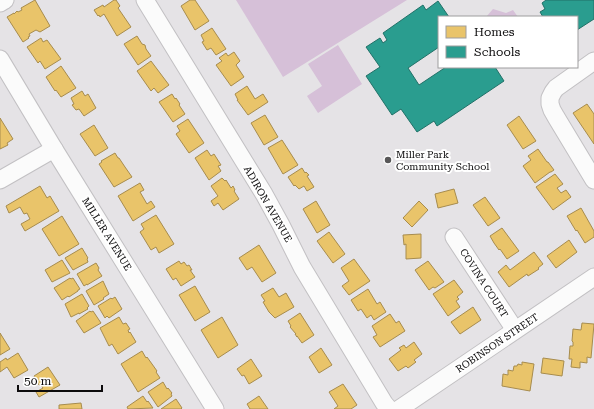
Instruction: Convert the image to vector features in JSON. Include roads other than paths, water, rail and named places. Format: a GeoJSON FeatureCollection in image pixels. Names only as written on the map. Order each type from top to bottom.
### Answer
{"type":"FeatureCollection","features":[{"type":"Feature","properties":{"kind":"street"},"geometry":{"type":"LineString","coordinates":[[0,3],[5,0]]}},
{"type":"Feature","properties":{"kind":"street","name":"ADIRON AVENUE"},"geometry":{"type":"LineString","coordinates":[[145,0],[264,194],[302,268],[389,409]]}},
{"type":"Feature","properties":{"kind":"street","name":"MILLER AVENUE"},"geometry":{"type":"LineString","coordinates":[[0,59],[215,409]]}},
{"type":"Feature","properties":{"kind":"street"},"geometry":{"type":"LineString","coordinates":[[594,61],[556,88],[550,98],[552,110],[594,180]]}},
{"type":"Feature","properties":{"kind":"street"},"geometry":{"type":"LineString","coordinates":[[0,180],[54,149]]}},
{"type":"Feature","properties":{"kind":"street","name":"COVINA COURT"},"geometry":{"type":"LineString","coordinates":[[454,237],[515,330]]}},
{"type":"Feature","properties":{"kind":"street","name":"ROBINSON STREET"},"geometry":{"type":"LineString","coordinates":[[399,409],[594,277]]}},
{"type":"Feature","properties":{"kind":"place","name":"Miller Park Community School"},"geometry":{"type":"Point","coordinates":[388,160]}}]}
